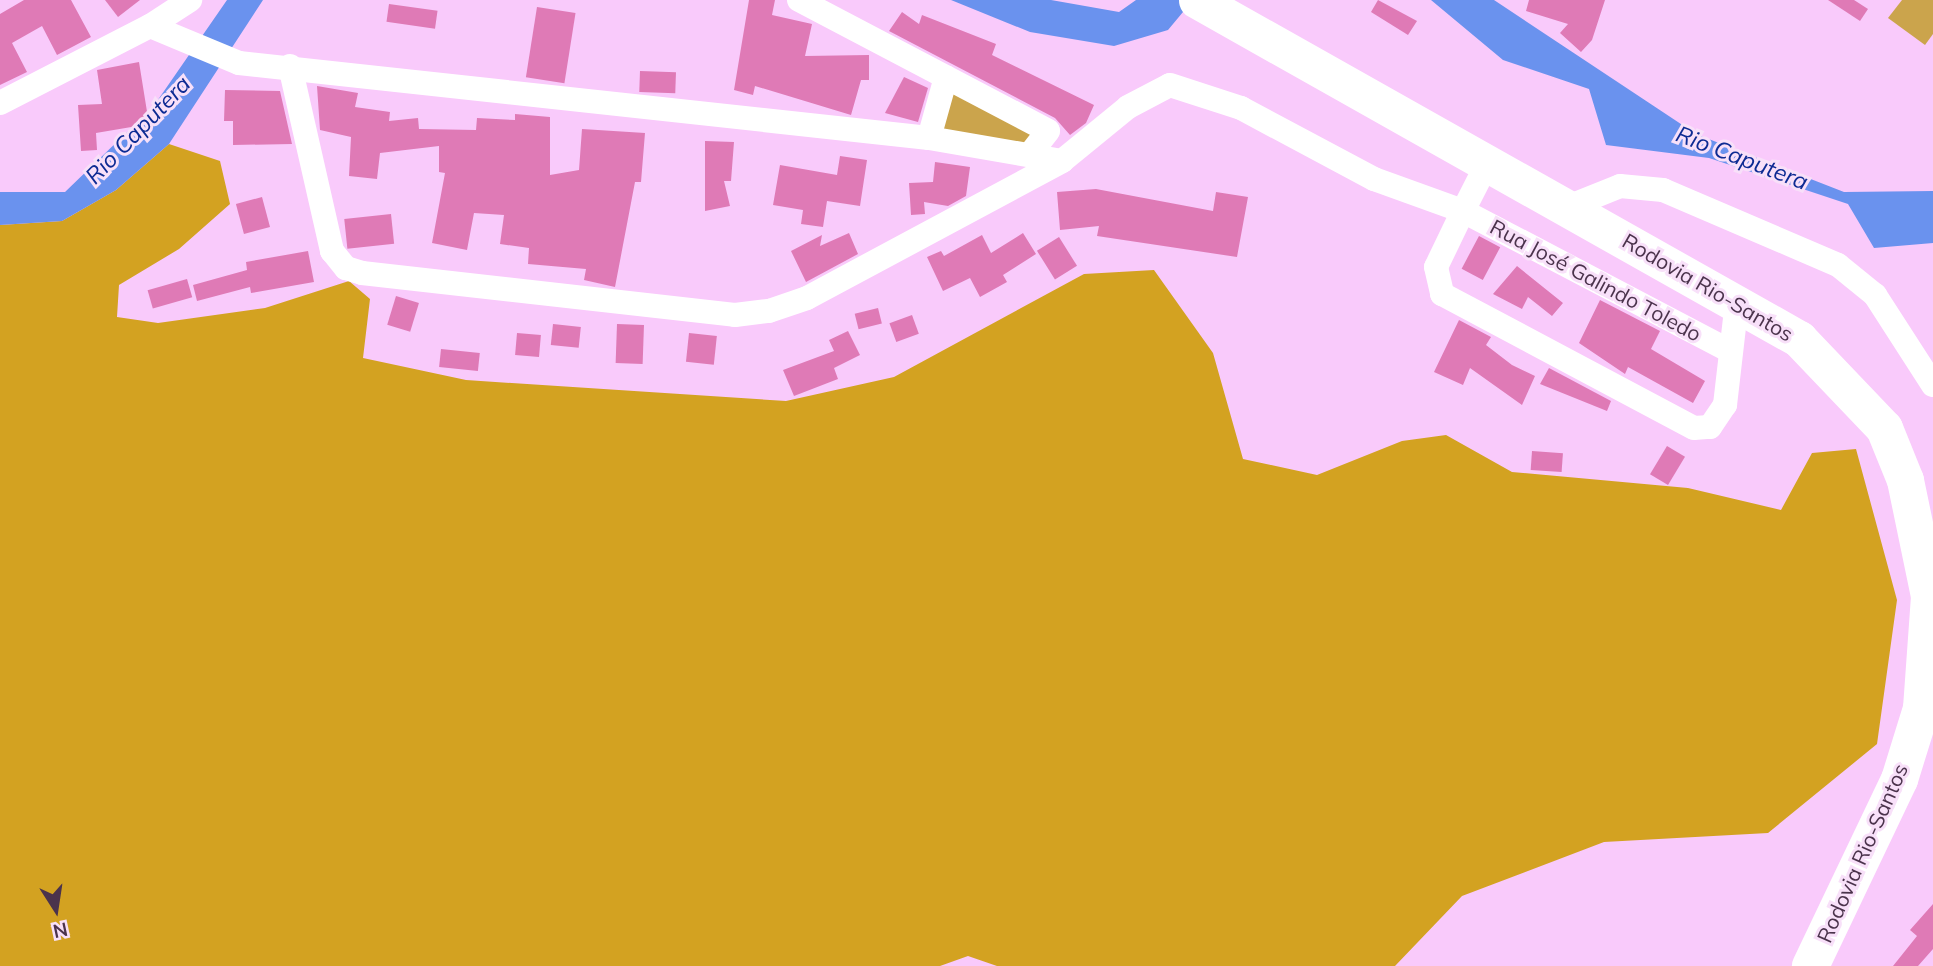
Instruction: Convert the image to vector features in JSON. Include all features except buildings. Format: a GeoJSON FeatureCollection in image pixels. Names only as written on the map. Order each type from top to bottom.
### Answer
{"type":"FeatureCollection","features":[{"type":"Feature","properties":{"kind":"highway","name":"Rodovia Rio-Santos"},"geometry":{"type":"LineString","coordinates":[[1204,4],[1737,301],[1799,340],[1884,428],[1905,480],[1929,596],[1921,708],[1899,779],[1810,966]]}},
{"type":"Feature","properties":{"kind":"street"},"geometry":{"type":"LineString","coordinates":[[0,103],[150,26],[190,0]]}},
{"type":"Feature","properties":{"kind":"street"},"geometry":{"type":"LineString","coordinates":[[799,0],[1048,131],[1031,153]]}},
{"type":"Feature","properties":{"kind":"street"},"geometry":{"type":"LineString","coordinates":[[150,26],[186,45],[239,62],[929,138],[1031,153],[1062,161]]}},
{"type":"Feature","properties":{"kind":"street","name":"Rua José Galindo Toledo"},"geometry":{"type":"LineString","coordinates":[[290,66],[332,251],[346,268],[362,273],[736,315],[769,311],[807,298],[1062,161],[1128,107],[1170,85],[1241,107],[1374,179],[1463,211],[1728,350]]}},
{"type":"Feature","properties":{"kind":"street"},"geometry":{"type":"LineString","coordinates":[[929,138],[946,77]]}},
{"type":"Feature","properties":{"kind":"street"},"geometry":{"type":"LineString","coordinates":[[1488,162],[1436,267],[1442,294],[1694,428],[1720,418],[1737,301]]}},
{"type":"Feature","properties":{"kind":"street"},"geometry":{"type":"LineString","coordinates":[[1568,207],[1620,187],[1662,190],[1838,265],[1875,295],[1933,385]]}},
{"type":"Feature","properties":{"kind":"shaded area"},"geometry":{"type":"Polygon","coordinates":[[[1902,0],[1933,0],[1933,34],[1925,45],[1888,18],[1902,0]]]}},
{"type":"Feature","properties":{"kind":"shaded area"},"geometry":{"type":"Polygon","coordinates":[[[948,83],[1042,132],[1030,149],[933,133],[948,83]]]}},
{"type":"Feature","properties":{"kind":"shaded area"},"geometry":{"type":"Polygon","coordinates":[[[169,144],[220,161],[230,204],[179,249],[119,285],[117,317],[158,323],[265,308],[349,281],[370,299],[363,358],[466,380],[786,401],[894,377],[1084,274],[1154,270],[1213,353],[1243,459],[1317,475],[1402,441],[1446,435],[1512,472],[1688,488],[1781,510],[1812,453],[1856,449],[1897,600],[1877,744],[1768,833],[1604,842],[1462,896],[1395,966],[997,966],[968,956],[940,966],[0,966],[0,225],[62,221],[116,190],[169,144]]]}},
{"type":"Feature","properties":{"kind":"water","name":"Rio Caputera"},"geometry":{"type":"Polygon","coordinates":[[[227,0],[263,0],[169,144],[116,190],[62,221],[0,225],[0,192],[65,192],[153,107],[227,0]]]}},
{"type":"Feature","properties":{"kind":"water"},"geometry":{"type":"Polygon","coordinates":[[[951,0],[1051,0],[1119,12],[1136,0],[1193,0],[1168,30],[1114,46],[1030,32],[951,0]]]}},
{"type":"Feature","properties":{"kind":"water","name":"Rio Caputera"},"geometry":{"type":"Polygon","coordinates":[[[1431,0],[1494,0],[1696,134],[1844,192],[1933,191],[1933,243],[1874,248],[1848,204],[1709,158],[1606,145],[1589,89],[1503,60],[1431,0]]]}}]}
